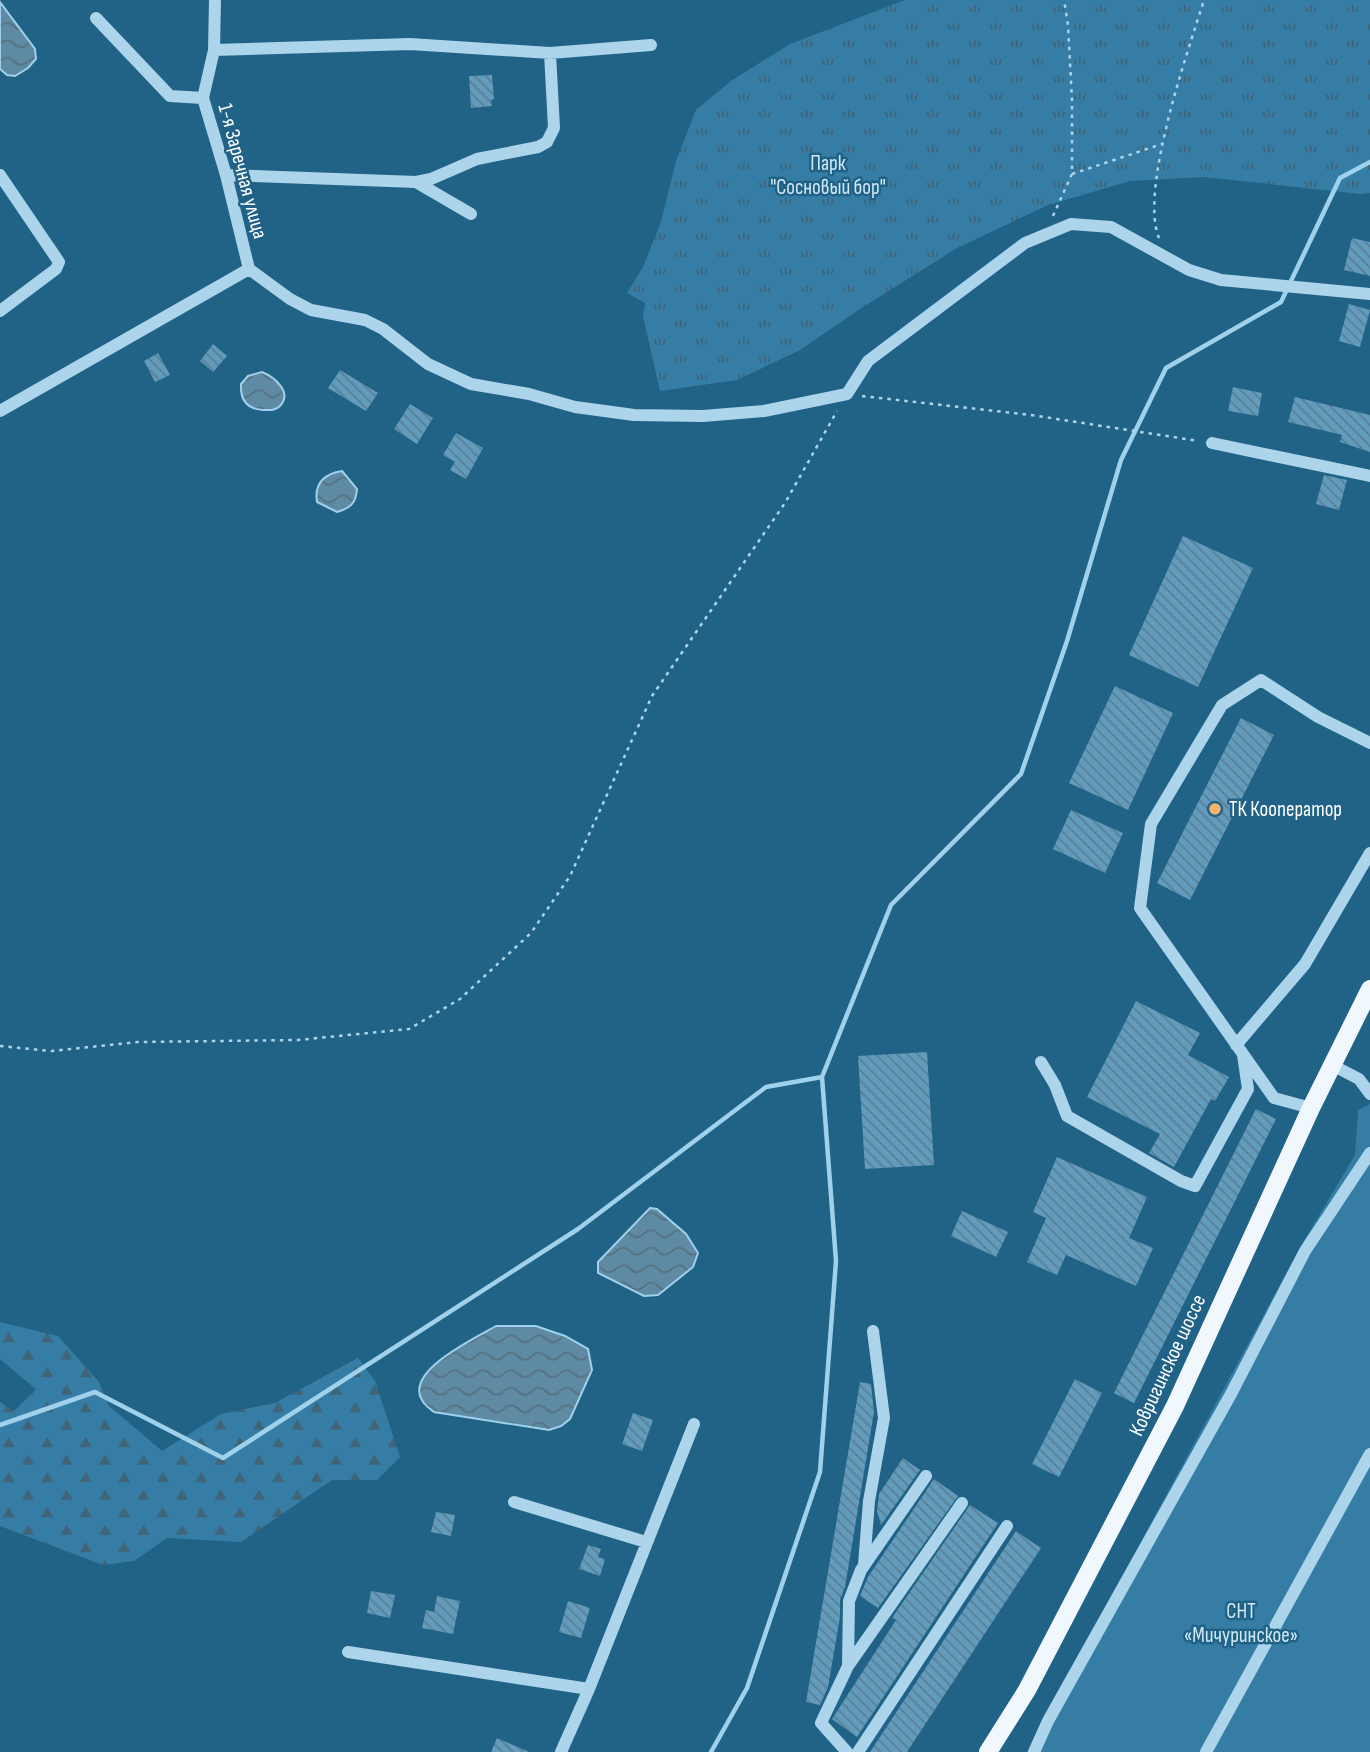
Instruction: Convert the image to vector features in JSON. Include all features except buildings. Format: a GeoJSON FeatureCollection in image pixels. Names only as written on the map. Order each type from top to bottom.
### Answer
{"type":"FeatureCollection","features":[{"type":"Feature","properties":{"kind":"main road","name":"Ковригинское шоссе"},"geometry":{"type":"LineString","coordinates":[[988,1752],[1027,1690],[1175,1406],[1311,1108],[1370,989]]}},
{"type":"Feature","properties":{"kind":"street","name":"1-я Заречная улица"},"geometry":{"type":"LineString","coordinates":[[215,0],[214,50],[204,98],[249,269]]}},
{"type":"Feature","properties":{"kind":"street"},"geometry":{"type":"LineString","coordinates":[[96,18],[170,96],[204,98]]}},
{"type":"Feature","properties":{"kind":"street"},"geometry":{"type":"LineString","coordinates":[[214,50],[410,44],[550,53],[652,45]]}},
{"type":"Feature","properties":{"kind":"street"},"geometry":{"type":"LineString","coordinates":[[226,174],[416,182],[430,179],[477,159],[538,147],[548,142],[554,128],[550,53]]}},
{"type":"Feature","properties":{"kind":"street"},"geometry":{"type":"LineString","coordinates":[[0,175],[59,262],[56,269],[0,311]]}},
{"type":"Feature","properties":{"kind":"street"},"geometry":{"type":"LineString","coordinates":[[416,182],[471,215]]}},
{"type":"Feature","properties":{"kind":"street"},"geometry":{"type":"LineString","coordinates":[[0,411],[249,269],[290,299],[311,310],[365,320],[383,329],[428,364],[471,384],[529,394],[575,407],[634,415],[703,416],[764,411],[847,394],[868,361],[1025,243],[1071,224],[1111,227],[1189,270],[1222,280],[1370,294]]}},
{"type":"Feature","properties":{"kind":"street"},"geometry":{"type":"LineString","coordinates":[[1212,443],[1370,476]]}},
{"type":"Feature","properties":{"kind":"street"},"geometry":{"type":"LineString","coordinates":[[1311,1108],[1274,1098],[1140,908],[1152,824],[1222,705],[1261,680],[1318,717],[1370,743]]}},
{"type":"Feature","properties":{"kind":"street"},"geometry":{"type":"LineString","coordinates":[[1239,1048],[1305,964],[1370,853]]}},
{"type":"Feature","properties":{"kind":"street"},"geometry":{"type":"LineString","coordinates":[[1041,1062],[1055,1085],[1067,1116],[1181,1181],[1195,1186],[1248,1089],[1239,1048]]}},
{"type":"Feature","properties":{"kind":"street"},"geometry":{"type":"LineString","coordinates":[[1332,1065],[1359,1079],[1370,1094]]}},
{"type":"Feature","properties":{"kind":"street"},"geometry":{"type":"LineString","coordinates":[[1034,1752],[1055,1709],[1231,1394],[1305,1251],[1370,1153]]}},
{"type":"Feature","properties":{"kind":"street"},"geometry":{"type":"LineString","coordinates":[[864,1565],[869,1501],[884,1418],[873,1331]]}},
{"type":"Feature","properties":{"kind":"street"},"geometry":{"type":"LineString","coordinates":[[561,1752],[589,1689],[694,1424]]}},
{"type":"Feature","properties":{"kind":"street"},"geometry":{"type":"LineString","coordinates":[[1206,1752],[1370,1454]]}},
{"type":"Feature","properties":{"kind":"street"},"geometry":{"type":"LineString","coordinates":[[848,1666],[849,1601],[864,1565],[926,1476]]}},
{"type":"Feature","properties":{"kind":"street"},"geometry":{"type":"LineString","coordinates":[[514,1502],[646,1542]]}},
{"type":"Feature","properties":{"kind":"street"},"geometry":{"type":"LineString","coordinates":[[846,1752],[821,1723],[848,1666],[962,1503]]}},
{"type":"Feature","properties":{"kind":"street"},"geometry":{"type":"LineString","coordinates":[[858,1752],[1007,1526]]}},
{"type":"Feature","properties":{"kind":"street"},"geometry":{"type":"LineString","coordinates":[[348,1652],[589,1689]]}},
{"type":"Feature","properties":{"kind":"path"},"geometry":{"type":"LineString","coordinates":[[1044,235],[1072,174],[1072,100],[1064,0]]}},
{"type":"Feature","properties":{"kind":"path"},"geometry":{"type":"LineString","coordinates":[[1177,263],[1157,235],[1154,198],[1169,113],[1204,0]]}},
{"type":"Feature","properties":{"kind":"path"},"geometry":{"type":"LineString","coordinates":[[1072,174],[1164,143]]}},
{"type":"Feature","properties":{"kind":"path"},"geometry":{"type":"LineString","coordinates":[[0,1046],[51,1051],[138,1042],[298,1040],[409,1029],[460,999],[531,933],[570,876],[652,696],[785,503],[847,394],[1031,415],[1212,443]]}},
{"type":"Feature","properties":{"kind":"green space","name":"Парк \"Сосновый бор\""},"geometry":{"type":"Polygon","coordinates":[[[905,0],[1370,0],[1370,193],[1204,177],[1130,181],[1048,205],[957,248],[800,350],[737,380],[660,391],[643,316],[645,303],[627,293],[643,267],[661,222],[676,161],[696,110],[731,81],[790,44],[905,0]]]}},
{"type":"Feature","properties":{"kind":"green space","name":"СНТ «Мичуринское»"},"geometry":{"type":"Polygon","coordinates":[[[1370,1104],[1370,1752],[1027,1752],[1302,1244],[1355,1155],[1358,1110],[1370,1104]]]}},
{"type":"Feature","properties":{"kind":"green space"},"geometry":{"type":"Polygon","coordinates":[[[0,1322],[58,1336],[99,1382],[109,1406],[162,1451],[221,1414],[275,1403],[358,1358],[375,1381],[400,1457],[377,1480],[332,1480],[241,1542],[167,1538],[134,1561],[103,1565],[0,1526],[0,1402],[14,1411],[36,1389],[0,1359],[0,1322]]]}},
{"type":"Feature","properties":{"kind":"water"},"geometry":{"type":"Polygon","coordinates":[[[0,2],[35,49],[36,59],[15,76],[7,75],[0,69],[0,2]]]}},
{"type":"Feature","properties":{"kind":"water"},"geometry":{"type":"Polygon","coordinates":[[[262,372],[272,377],[283,390],[283,401],[274,409],[253,408],[246,403],[242,395],[241,384],[248,376],[262,372]]]}},
{"type":"Feature","properties":{"kind":"water"},"geometry":{"type":"Polygon","coordinates":[[[342,471],[357,489],[352,505],[337,512],[317,502],[316,495],[325,477],[342,471]]]}},
{"type":"Feature","properties":{"kind":"water"},"geometry":{"type":"Polygon","coordinates":[[[650,1208],[657,1209],[686,1234],[698,1253],[693,1267],[658,1295],[644,1296],[598,1273],[598,1262],[650,1208]]]}},
{"type":"Feature","properties":{"kind":"water"},"geometry":{"type":"Polygon","coordinates":[[[496,1326],[536,1326],[565,1336],[588,1349],[592,1370],[570,1419],[561,1426],[549,1430],[434,1412],[423,1402],[419,1389],[423,1378],[432,1367],[459,1347],[496,1326]]]}},
{"type":"Feature","properties":{"kind":"waterway"},"geometry":{"type":"LineString","coordinates":[[0,1425],[95,1392],[223,1458],[578,1229],[766,1087],[822,1077],[891,905],[1021,774],[1067,641],[1121,460],[1166,368],[1281,302],[1340,178],[1370,162]]}},
{"type":"Feature","properties":{"kind":"waterway"},"geometry":{"type":"LineString","coordinates":[[711,1752],[747,1688],[820,1472],[836,1261],[822,1077]]}},
{"type":"Feature","properties":{"kind":"place","name":"ТК Кооператор"},"geometry":{"type":"Point","coordinates":[1215,809]}}]}
